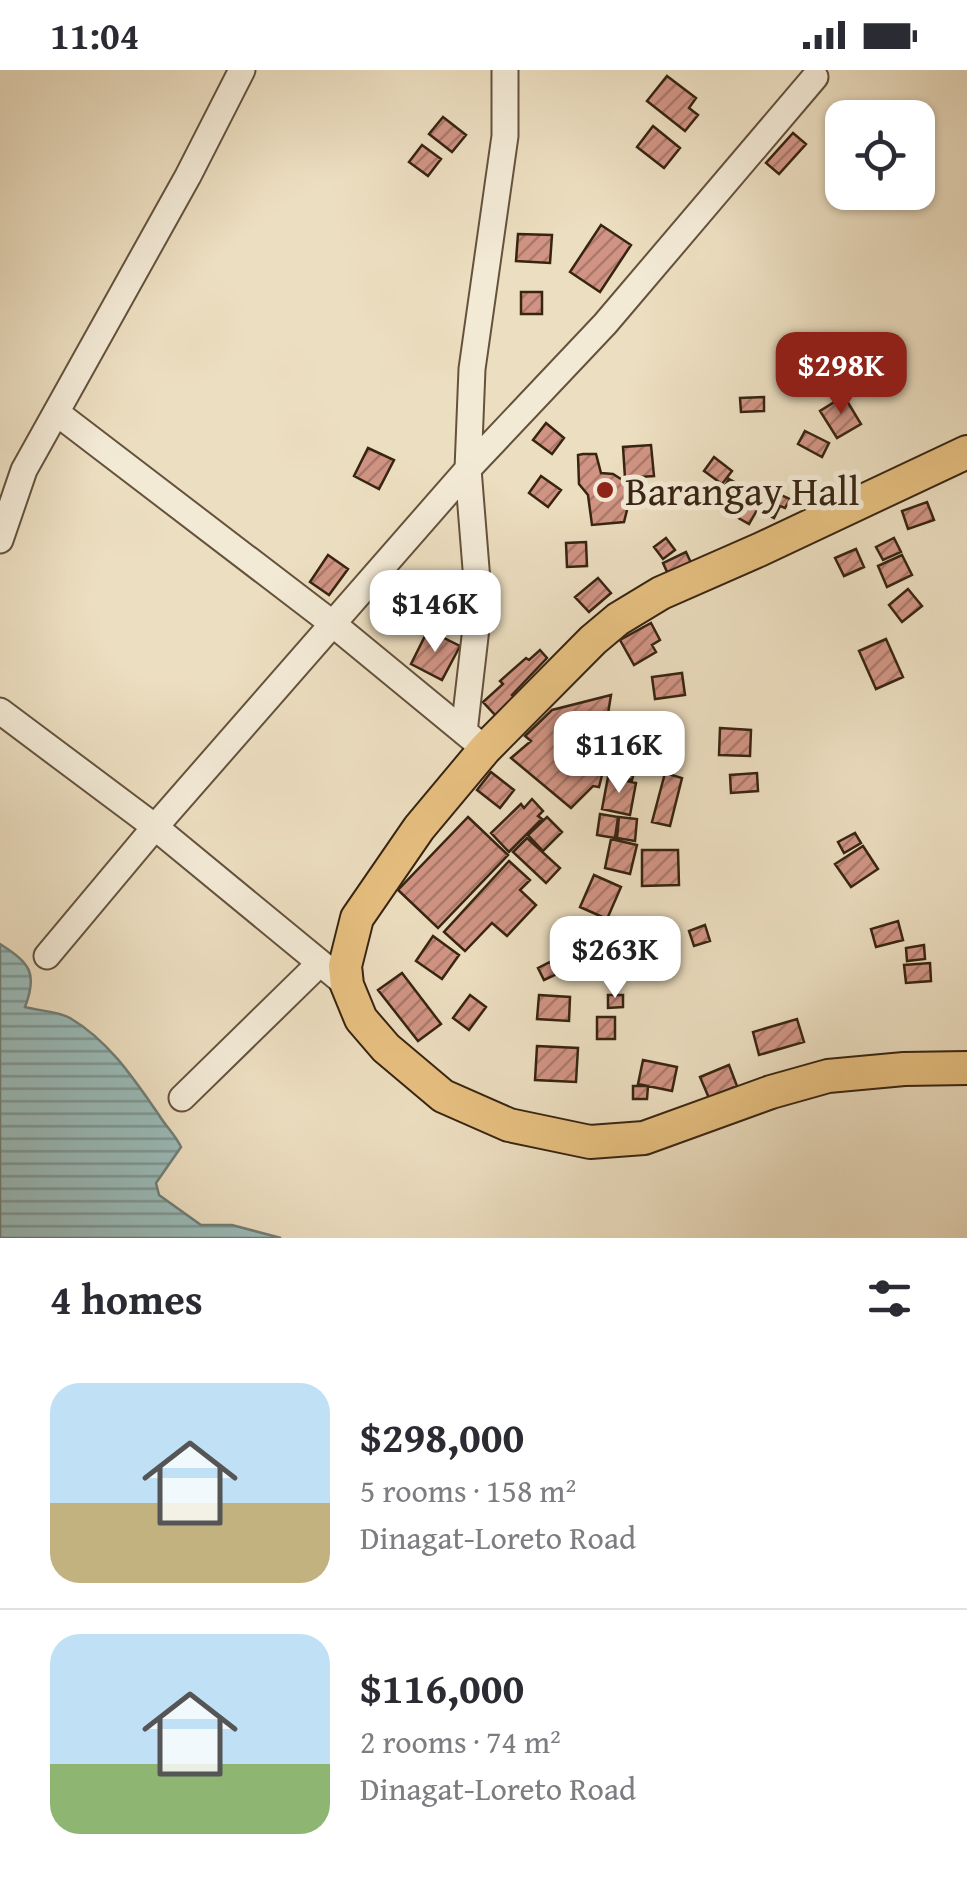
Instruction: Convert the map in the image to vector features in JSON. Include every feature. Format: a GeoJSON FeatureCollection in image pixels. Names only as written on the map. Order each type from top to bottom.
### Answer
{"type":"FeatureCollection","features":[{"type":"Feature","properties":{"kind":"main road"},"geometry":{"type":"LineString","coordinates":[[967,452],[661,592],[636,608],[475,740],[357,918],[348,947],[347,985],[360,1019],[386,1048],[443,1096],[510,1125],[590,1142],[644,1138],[828,1076],[967,1068]]}},
{"type":"Feature","properties":{"kind":"street"},"geometry":{"type":"LineString","coordinates":[[0,540],[24,470],[188,176],[242,70]]}},
{"type":"Feature","properties":{"kind":"street"},"geometry":{"type":"LineString","coordinates":[[475,740],[477,581],[468,469],[472,369],[504,136],[504,70]]}},
{"type":"Feature","properties":{"kind":"street"},"geometry":{"type":"LineString","coordinates":[[47,956],[155,826],[468,469],[605,324],[814,72]]}},
{"type":"Feature","properties":{"kind":"street"},"geometry":{"type":"LineString","coordinates":[[56,413],[333,624],[475,740]]}},
{"type":"Feature","properties":{"kind":"street"},"geometry":{"type":"LineString","coordinates":[[0,688],[38,740]]}},
{"type":"Feature","properties":{"kind":"street"},"geometry":{"type":"LineString","coordinates":[[0,711],[155,826],[347,985]]}},
{"type":"Feature","properties":{"kind":"street"},"geometry":{"type":"LineString","coordinates":[[182,1098],[320,963]]}},
{"type":"Feature","properties":{"kind":"water"},"geometry":{"type":"Polygon","coordinates":[[[0,944],[29,970],[31,985],[25,1007],[65,1016],[97,1038],[176,1138],[181,1147],[156,1183],[159,1195],[201,1225],[232,1225],[281,1238],[0,1238],[0,944]]]}},
{"type":"Feature","properties":{"kind":"building"},"geometry":{"type":"Polygon","coordinates":[[[667,76],[696,98],[689,108],[698,115],[685,131],[647,101],[667,76]]]}},
{"type":"Feature","properties":{"kind":"building"},"geometry":{"type":"Polygon","coordinates":[[[443,117],[466,135],[452,152],[429,134],[443,117]]]}},
{"type":"Feature","properties":{"kind":"building"},"geometry":{"type":"Polygon","coordinates":[[[653,126],[680,148],[664,168],[637,147],[653,126]]]}},
{"type":"Feature","properties":{"kind":"building"},"geometry":{"type":"Polygon","coordinates":[[[793,133],[806,144],[779,174],[766,163],[793,133]]]}},
{"type":"Feature","properties":{"kind":"building"},"geometry":{"type":"Polygon","coordinates":[[[422,145],[441,159],[428,176],[409,162],[422,145]]]}},
{"type":"Feature","properties":{"kind":"building"},"geometry":{"type":"Polygon","coordinates":[[[601,225],[631,245],[600,292],[570,272],[601,225]]]}},
{"type":"Feature","properties":{"kind":"building"},"geometry":{"type":"Polygon","coordinates":[[[518,234],[552,235],[550,263],[516,261],[518,234]]]}},
{"type":"Feature","properties":{"kind":"building"},"geometry":{"type":"Polygon","coordinates":[[[521,292],[542,292],[542,314],[521,314],[521,292]]]}},
{"type":"Feature","properties":{"kind":"building"},"geometry":{"type":"Polygon","coordinates":[[[844,396],[861,424],[837,438],[820,411],[844,396]]]}},
{"type":"Feature","properties":{"kind":"building"},"geometry":{"type":"Polygon","coordinates":[[[764,397],[764,411],[741,412],[740,398],[764,397]]]}},
{"type":"Feature","properties":{"kind":"building"},"geometry":{"type":"Polygon","coordinates":[[[546,423],[564,438],[552,454],[533,440],[546,423]]]}},
{"type":"Feature","properties":{"kind":"building"},"geometry":{"type":"Polygon","coordinates":[[[805,431],[829,443],[822,457],[798,444],[805,431]]]}},
{"type":"Feature","properties":{"kind":"building"},"geometry":{"type":"Polygon","coordinates":[[[651,445],[654,476],[625,478],[623,447],[651,445]]]}},
{"type":"Feature","properties":{"kind":"building"},"geometry":{"type":"Polygon","coordinates":[[[368,448],[394,460],[379,489],[354,476],[368,448]]]}},
{"type":"Feature","properties":{"kind":"building","name":"Barangay Hall"},"geometry":{"type":"Polygon","coordinates":[[[596,454],[601,473],[624,481],[629,502],[624,522],[592,525],[588,495],[579,484],[578,455],[596,454]]]}},
{"type":"Feature","properties":{"kind":"building"},"geometry":{"type":"Polygon","coordinates":[[[714,457],[732,471],[722,484],[704,471],[714,457]]]}},
{"type":"Feature","properties":{"kind":"building"},"geometry":{"type":"Polygon","coordinates":[[[541,476],[561,490],[548,507],[529,493],[541,476]]]}},
{"type":"Feature","properties":{"kind":"building"},"geometry":{"type":"Polygon","coordinates":[[[729,479],[764,498],[749,524],[714,504],[729,479]]]}},
{"type":"Feature","properties":{"kind":"building"},"geometry":{"type":"Polygon","coordinates":[[[774,492],[790,499],[785,508],[780,506],[774,518],[764,513],[774,492]]]}},
{"type":"Feature","properties":{"kind":"building"},"geometry":{"type":"Polygon","coordinates":[[[927,502],[934,520],[908,529],[902,511],[927,502]]]}},
{"type":"Feature","properties":{"kind":"building"},"geometry":{"type":"Polygon","coordinates":[[[666,538],[675,550],[663,559],[654,547],[666,538]]]}},
{"type":"Feature","properties":{"kind":"building"},"geometry":{"type":"Polygon","coordinates":[[[894,538],[901,552],[883,560],[876,547],[894,538]]]}},
{"type":"Feature","properties":{"kind":"building"},"geometry":{"type":"Polygon","coordinates":[[[586,542],[587,566],[567,567],[566,543],[586,542]]]}},
{"type":"Feature","properties":{"kind":"building"},"geometry":{"type":"Polygon","coordinates":[[[856,549],[864,567],[844,576],[835,558],[856,549]]]}},
{"type":"Feature","properties":{"kind":"building"},"geometry":{"type":"Polygon","coordinates":[[[686,552],[692,565],[669,576],[663,563],[686,552]]]}},
{"type":"Feature","properties":{"kind":"building"},"geometry":{"type":"Polygon","coordinates":[[[328,555],[348,569],[329,595],[310,582],[328,555]]]}},
{"type":"Feature","properties":{"kind":"building"},"geometry":{"type":"Polygon","coordinates":[[[902,555],[912,575],[887,587],[878,566],[902,555]]]}},
{"type":"Feature","properties":{"kind":"building"},"geometry":{"type":"Polygon","coordinates":[[[598,578],[611,593],[589,612],[575,597],[598,578]]]}},
{"type":"Feature","properties":{"kind":"building"},"geometry":{"type":"Polygon","coordinates":[[[908,589],[922,606],[902,622],[889,605],[908,589]]]}},
{"type":"Feature","properties":{"kind":"building"},"geometry":{"type":"Polygon","coordinates":[[[651,623],[660,640],[652,645],[656,652],[634,665],[620,640],[651,623]]]}},
{"type":"Feature","properties":{"kind":"building"},"geometry":{"type":"Polygon","coordinates":[[[428,630],[460,646],[442,680],[411,664],[428,630]]]}},
{"type":"Feature","properties":{"kind":"building"},"geometry":{"type":"Polygon","coordinates":[[[886,639],[903,677],[876,689],[859,651],[886,639]]]}},
{"type":"Feature","properties":{"kind":"building"},"geometry":{"type":"Polygon","coordinates":[[[540,650],[547,658],[512,695],[517,700],[497,717],[483,702],[503,684],[500,681],[540,650]]]}},
{"type":"Feature","properties":{"kind":"building"},"geometry":{"type":"Polygon","coordinates":[[[682,673],[685,695],[655,699],[652,677],[682,673]]]}},
{"type":"Feature","properties":{"kind":"building"},"geometry":{"type":"Polygon","coordinates":[[[611,695],[602,751],[608,751],[599,787],[593,786],[571,808],[511,758],[531,741],[525,736],[552,710],[611,695]]]}},
{"type":"Feature","properties":{"kind":"building"},"geometry":{"type":"Polygon","coordinates":[[[720,728],[751,730],[750,756],[719,755],[720,728]]]}},
{"type":"Feature","properties":{"kind":"building"},"geometry":{"type":"Polygon","coordinates":[[[680,731],[681,760],[641,760],[615,752],[617,732],[680,731]]]}},
{"type":"Feature","properties":{"kind":"building"},"geometry":{"type":"Polygon","coordinates":[[[613,755],[637,761],[632,780],[608,774],[613,755]]]}},
{"type":"Feature","properties":{"kind":"building"},"geometry":{"type":"Polygon","coordinates":[[[491,772],[514,790],[500,808],[477,790],[491,772]]]}},
{"type":"Feature","properties":{"kind":"building"},"geometry":{"type":"Polygon","coordinates":[[[665,773],[682,778],[670,826],[652,822],[665,773]]]}},
{"type":"Feature","properties":{"kind":"building"},"geometry":{"type":"Polygon","coordinates":[[[757,773],[758,791],[731,793],[730,775],[757,773]]]}},
{"type":"Feature","properties":{"kind":"building"},"geometry":{"type":"Polygon","coordinates":[[[608,777],[636,783],[630,815],[602,809],[608,777]]]}},
{"type":"Feature","properties":{"kind":"building"},"geometry":{"type":"Polygon","coordinates":[[[532,799],[543,811],[538,816],[542,819],[509,852],[491,833],[521,804],[524,808],[532,799]]]}},
{"type":"Feature","properties":{"kind":"building"},"geometry":{"type":"Polygon","coordinates":[[[600,814],[618,817],[615,838],[597,835],[600,814]]]}},
{"type":"Feature","properties":{"kind":"building"},"geometry":{"type":"Polygon","coordinates":[[[468,817],[508,855],[438,928],[398,890],[468,817]]]}},
{"type":"Feature","properties":{"kind":"building"},"geometry":{"type":"Polygon","coordinates":[[[547,817],[562,832],[543,851],[528,835],[547,817]]]}},
{"type":"Feature","properties":{"kind":"building"},"geometry":{"type":"Polygon","coordinates":[[[619,817],[637,819],[635,841],[617,838],[619,817]]]}},
{"type":"Feature","properties":{"kind":"building"},"geometry":{"type":"Polygon","coordinates":[[[855,833],[861,843],[844,853],[838,842],[855,833]]]}},
{"type":"Feature","properties":{"kind":"building"},"geometry":{"type":"Polygon","coordinates":[[[527,838],[560,868],[546,883],[513,852],[527,838]]]}},
{"type":"Feature","properties":{"kind":"building"},"geometry":{"type":"Polygon","coordinates":[[[611,839],[637,845],[630,874],[605,868],[611,839]]]}},
{"type":"Feature","properties":{"kind":"building"},"geometry":{"type":"Polygon","coordinates":[[[863,846],[878,869],[851,887],[835,864],[863,846]]]}},
{"type":"Feature","properties":{"kind":"building"},"geometry":{"type":"Polygon","coordinates":[[[642,850],[678,850],[679,885],[642,886],[642,850]]]}},
{"type":"Feature","properties":{"kind":"building"},"geometry":{"type":"Polygon","coordinates":[[[509,861],[530,880],[520,890],[536,905],[507,936],[492,923],[465,951],[444,932],[509,861]]]}},
{"type":"Feature","properties":{"kind":"building"},"geometry":{"type":"Polygon","coordinates":[[[594,875],[621,887],[607,919],[580,907],[594,875]]]}},
{"type":"Feature","properties":{"kind":"building"},"geometry":{"type":"Polygon","coordinates":[[[898,921],[903,940],[876,947],[871,929],[898,921]]]}},
{"type":"Feature","properties":{"kind":"building"},"geometry":{"type":"Polygon","coordinates":[[[705,925],[710,941],[694,946],[689,931],[705,925]]]}},
{"type":"Feature","properties":{"kind":"building"},"geometry":{"type":"Polygon","coordinates":[[[433,936],[459,955],[442,979],[416,961],[433,936]]]}},
{"type":"Feature","properties":{"kind":"building"},"geometry":{"type":"Polygon","coordinates":[[[924,945],[925,959],[907,961],[906,948],[924,945]]]}},
{"type":"Feature","properties":{"kind":"building"},"geometry":{"type":"Polygon","coordinates":[[[550,962],[557,974],[544,980],[538,968],[550,962]]]}},
{"type":"Feature","properties":{"kind":"building"},"geometry":{"type":"Polygon","coordinates":[[[930,963],[931,981],[906,983],[904,965],[930,963]]]}},
{"type":"Feature","properties":{"kind":"building"},"geometry":{"type":"Polygon","coordinates":[[[402,973],[441,1024],[418,1041],[378,990],[402,973]]]}},
{"type":"Feature","properties":{"kind":"building"},"geometry":{"type":"Polygon","coordinates":[[[470,995],[486,1007],[469,1030],[453,1018],[470,995]]]}},
{"type":"Feature","properties":{"kind":"building"},"geometry":{"type":"Polygon","coordinates":[[[539,995],[570,997],[569,1021],[537,1019],[539,995]]]}},
{"type":"Feature","properties":{"kind":"building"},"geometry":{"type":"Polygon","coordinates":[[[608,995],[623,995],[623,1007],[608,1008],[608,995]]]}},
{"type":"Feature","properties":{"kind":"building"},"geometry":{"type":"Polygon","coordinates":[[[597,1017],[615,1017],[615,1039],[597,1039],[597,1017]]]}},
{"type":"Feature","properties":{"kind":"building"},"geometry":{"type":"Polygon","coordinates":[[[797,1019],[804,1042],[759,1055],[753,1032],[797,1019]]]}},
{"type":"Feature","properties":{"kind":"building"},"geometry":{"type":"Polygon","coordinates":[[[537,1046],[578,1048],[576,1082],[535,1080],[537,1046]]]}},
{"type":"Feature","properties":{"kind":"building"},"geometry":{"type":"Polygon","coordinates":[[[643,1060],[677,1067],[672,1091],[638,1084],[643,1060]]]}},
{"type":"Feature","properties":{"kind":"building"},"geometry":{"type":"Polygon","coordinates":[[[729,1065],[737,1086],[709,1098],[700,1077],[729,1065]]]}},
{"type":"Feature","properties":{"kind":"building"},"geometry":{"type":"Polygon","coordinates":[[[633,1086],[648,1086],[647,1099],[633,1099],[633,1086]]]}},
{"type":"Feature","properties":{"kind":"place","name":"Barangay Hall"},"geometry":{"type":"Point","coordinates":[605,490]}}]}
